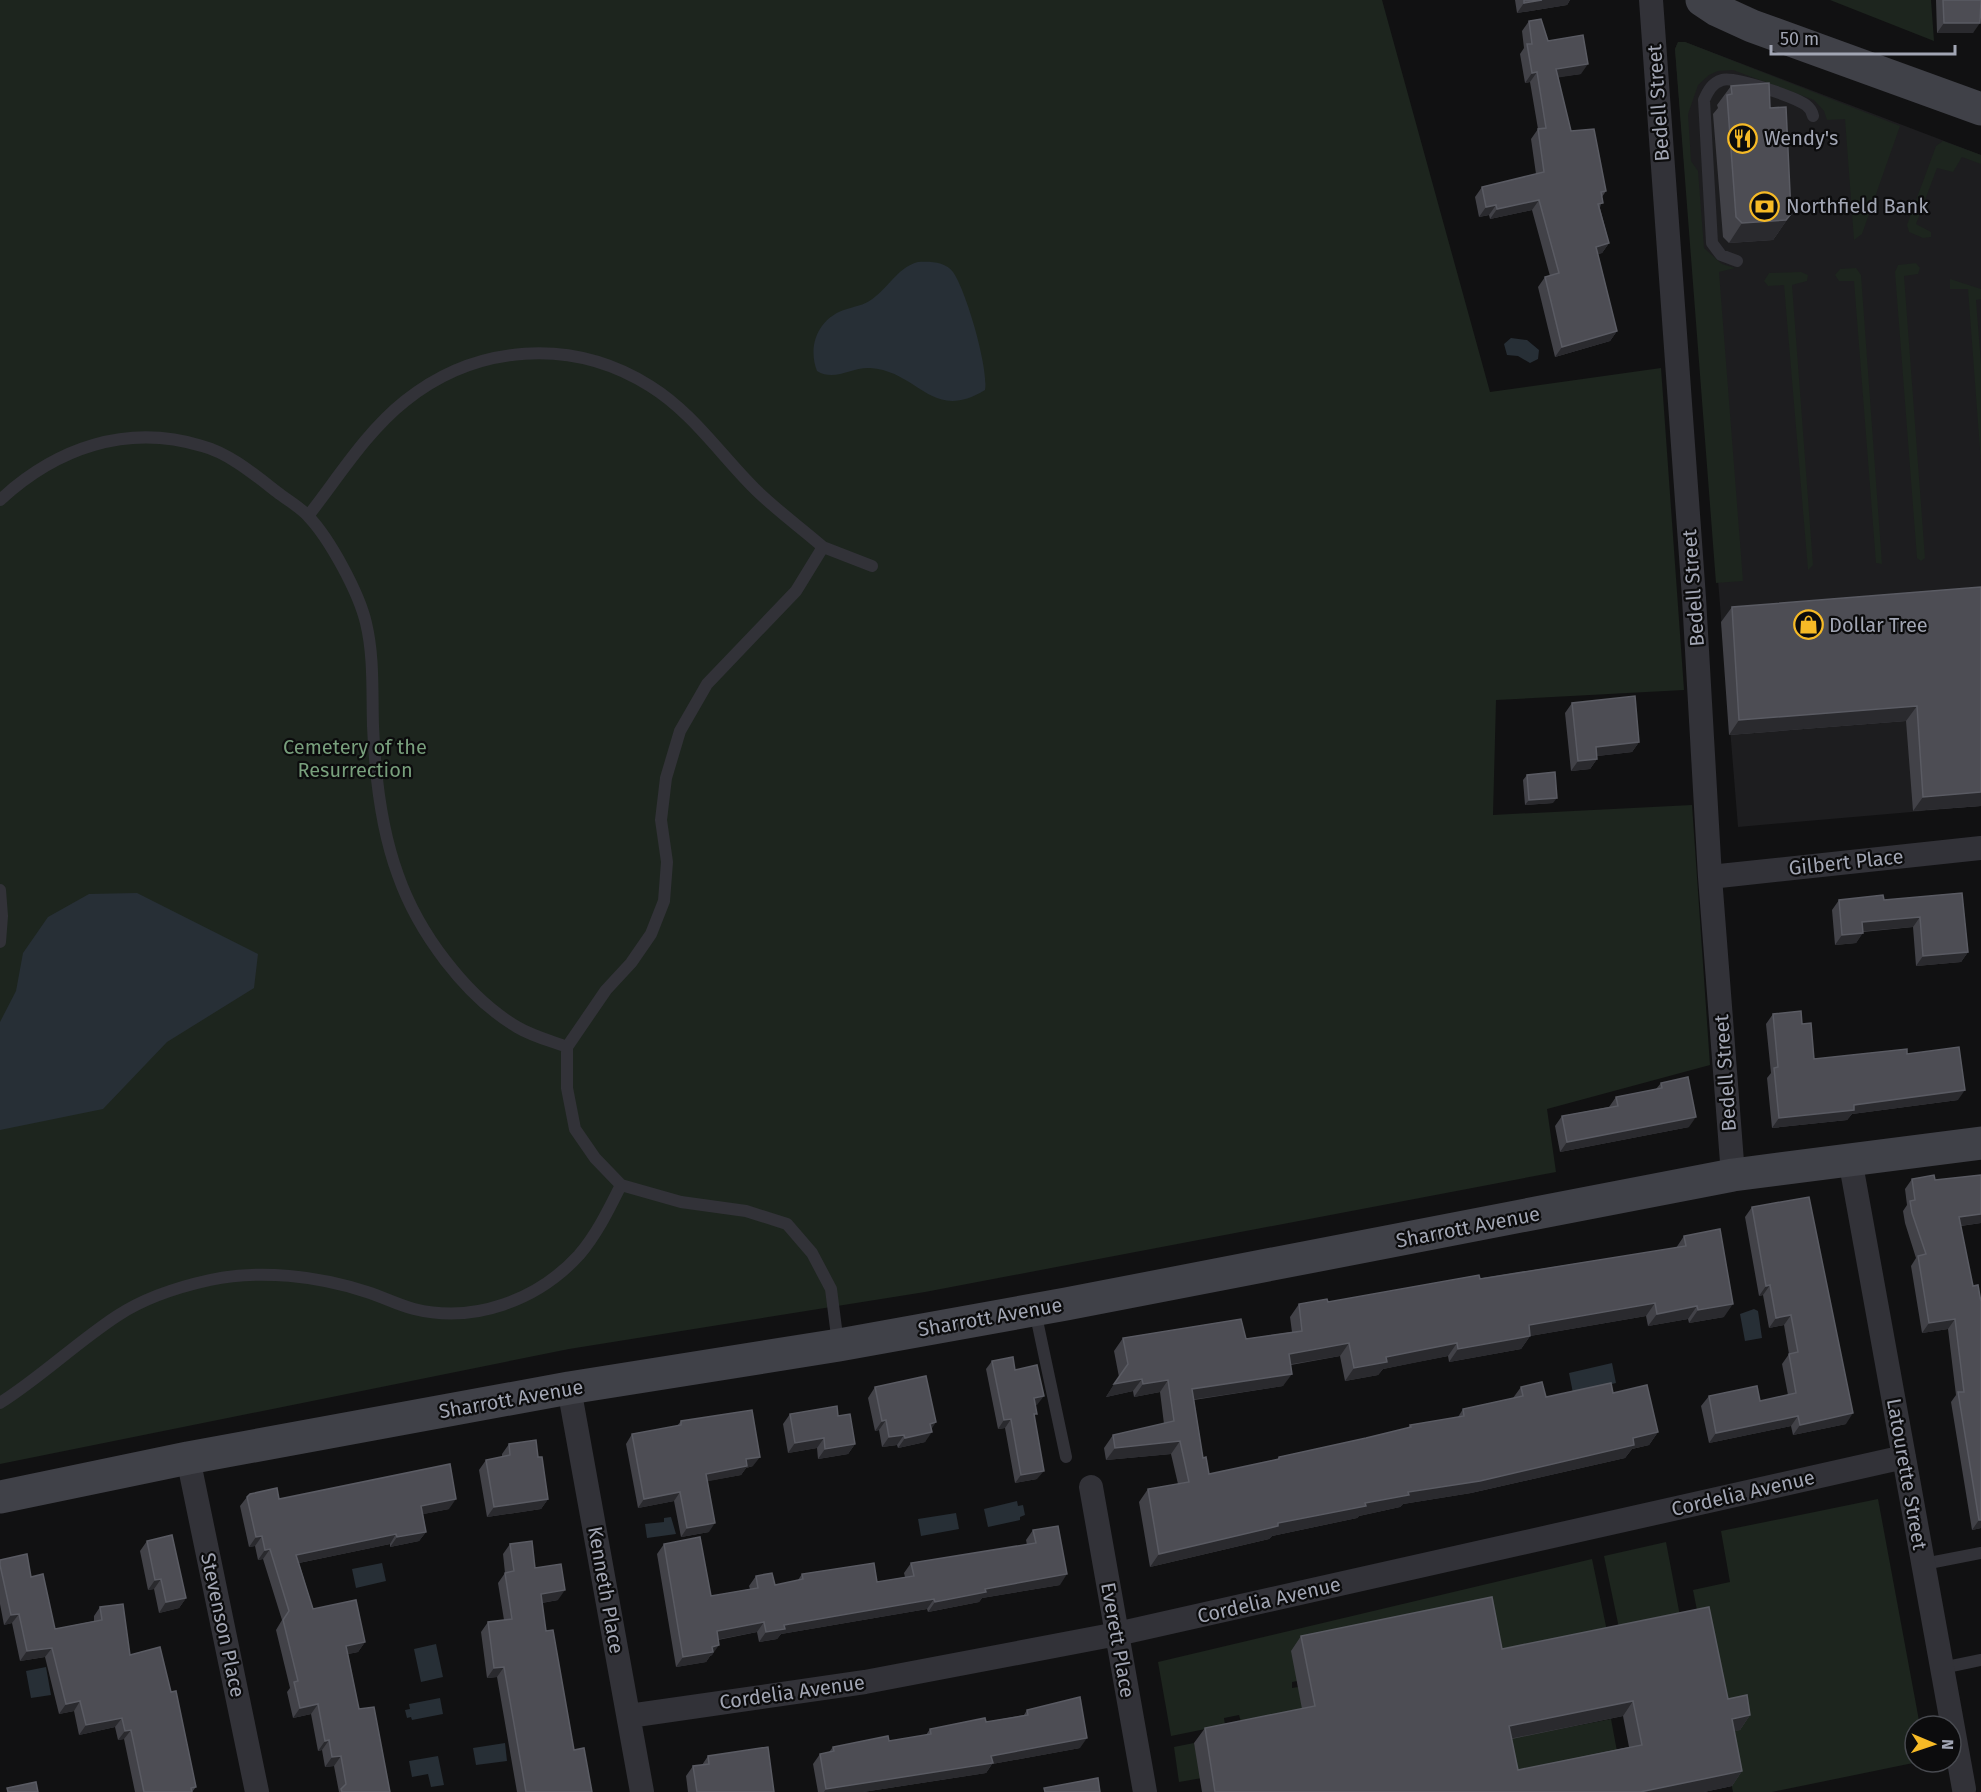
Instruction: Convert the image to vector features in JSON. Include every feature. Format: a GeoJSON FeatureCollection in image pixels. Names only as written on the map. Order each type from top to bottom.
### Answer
{"type":"FeatureCollection","features":[{"type":"Feature","properties":{"kind":"street","name":"Bedell Street"},"geometry":{"type":"LineString","coordinates":[[1651,0],[1694,597],[1710,877],[1733,1175]]}},
{"type":"Feature","properties":{"kind":"street"},"geometry":{"type":"LineString","coordinates":[[1702,0],[1717,10],[1752,26],[1981,109]]}},
{"type":"Feature","properties":{"kind":"street","name":"Gilbert Place"},"geometry":{"type":"LineString","coordinates":[[1710,877],[1981,848]]}},
{"type":"Feature","properties":{"kind":"street","name":"Sharrott Avenue"},"geometry":{"type":"LineString","coordinates":[[0,1497],[188,1458],[569,1388],[839,1346],[1035,1310],[1733,1175],[1981,1143]]}},
{"type":"Feature","properties":{"kind":"street","name":"Latourette Street"},"geometry":{"type":"LineString","coordinates":[[1850,1159],[1964,1789]]}},
{"type":"Feature","properties":{"kind":"street","name":"Kenneth Place"},"geometry":{"type":"LineString","coordinates":[[569,1388],[642,1792]]}},
{"type":"Feature","properties":{"kind":"street","name":"Cordelia Avenue"},"geometry":{"type":"LineString","coordinates":[[629,1716],[865,1682],[1117,1634],[1904,1456]]}},
{"type":"Feature","properties":{"kind":"street","name":"Stevenson Place"},"geometry":{"type":"LineString","coordinates":[[188,1458],[257,1792]]}},
{"type":"Feature","properties":{"kind":"street","name":"Everett Place"},"geometry":{"type":"LineString","coordinates":[[1091,1487],[1145,1792]]}},
{"type":"Feature","properties":{"kind":"lane"},"geometry":{"type":"LineString","coordinates":[[1737,261],[1721,255],[1712,243],[1704,100],[1709,88],[1722,80],[1736,80],[1799,101],[1810,108],[1813,116]]}},
{"type":"Feature","properties":{"kind":"lane"},"geometry":{"type":"LineString","coordinates":[[308,516],[375,432],[404,402],[443,375],[484,360],[530,353],[581,356],[613,366],[651,386],[685,413],[754,488],[823,547],[872,566]]}},
{"type":"Feature","properties":{"kind":"lane"},"geometry":{"type":"LineString","coordinates":[[0,500],[29,475],[56,458],[105,442],[157,437],[204,446],[249,471],[308,516],[347,576],[366,623],[380,806],[398,876],[431,942],[477,997],[518,1028],[567,1047]]}},
{"type":"Feature","properties":{"kind":"lane"},"geometry":{"type":"LineString","coordinates":[[823,547],[796,591],[707,684],[680,731],[666,778],[661,820],[667,862],[664,901],[651,934],[631,963],[606,990],[567,1047],[567,1088],[575,1129],[595,1158],[621,1185],[681,1202],[747,1211],[787,1224],[812,1253],[831,1289],[839,1346]]}},
{"type":"Feature","properties":{"kind":"lane"},"geometry":{"type":"LineString","coordinates":[[0,890],[0,942]]}},
{"type":"Feature","properties":{"kind":"lane"},"geometry":{"type":"LineString","coordinates":[[0,1403],[118,1315],[161,1294],[211,1280],[252,1275],[295,1277],[348,1287],[415,1310],[445,1313],[480,1311],[519,1300],[556,1276],[579,1254],[604,1219],[621,1185]]}},
{"type":"Feature","properties":{"kind":"lane"},"geometry":{"type":"LineString","coordinates":[[1035,1310],[1066,1457]]}},
{"type":"Feature","properties":{"kind":"lane"},"geometry":{"type":"LineString","coordinates":[[1924,1564],[1981,1553]]}},
{"type":"Feature","properties":{"kind":"lane"},"geometry":{"type":"LineString","coordinates":[[1942,1668],[1981,1660]]}},
{"type":"Feature","properties":{"kind":"shaded area"},"geometry":{"type":"Polygon","coordinates":[[[1678,42],[1685,42],[1981,155],[1981,806],[1738,827],[1675,49],[1678,42]]]}},
{"type":"Feature","properties":{"kind":"shaded area"},"geometry":{"type":"Polygon","coordinates":[[[918,262],[942,264],[953,272],[958,281],[980,348],[984,365],[985,390],[967,399],[951,401],[938,398],[887,371],[863,368],[830,375],[817,371],[814,361],[815,342],[818,333],[829,318],[869,301],[900,272],[918,262]]]}},
{"type":"Feature","properties":{"kind":"shaded area"},"geometry":{"type":"Polygon","coordinates":[[[1511,338],[1527,340],[1539,350],[1538,359],[1530,363],[1518,356],[1507,355],[1504,344],[1511,338]]]}},
{"type":"Feature","properties":{"kind":"shaded area"},"geometry":{"type":"Polygon","coordinates":[[[137,893],[258,954],[254,988],[167,1042],[103,1109],[0,1130],[0,1022],[16,991],[23,953],[48,917],[89,894],[137,893]]]}},
{"type":"Feature","properties":{"kind":"shaded area"},"geometry":{"type":"Polygon","coordinates":[[[1754,1309],[1758,1311],[1762,1338],[1745,1341],[1740,1314],[1754,1309]]]}},
{"type":"Feature","properties":{"kind":"shaded area"},"geometry":{"type":"Polygon","coordinates":[[[1612,1363],[1616,1383],[1573,1393],[1569,1373],[1612,1363]]]}},
{"type":"Feature","properties":{"kind":"shaded area"},"geometry":{"type":"Polygon","coordinates":[[[1017,1501],[1018,1506],[1023,1505],[1025,1515],[1020,1517],[1020,1520],[988,1527],[984,1509],[1017,1501]]]}},
{"type":"Feature","properties":{"kind":"shaded area"},"geometry":{"type":"Polygon","coordinates":[[[956,1513],[959,1529],[921,1536],[918,1519],[956,1513]]]}},
{"type":"Feature","properties":{"kind":"shaded area"},"geometry":{"type":"Polygon","coordinates":[[[671,1517],[676,1534],[647,1538],[645,1524],[664,1522],[664,1518],[671,1517]]]}},
{"type":"Feature","properties":{"kind":"shaded area"},"geometry":{"type":"Polygon","coordinates":[[[382,1563],[386,1581],[356,1588],[352,1569],[382,1563]]]}},
{"type":"Feature","properties":{"kind":"shaded area"},"geometry":{"type":"Polygon","coordinates":[[[436,1644],[443,1677],[421,1682],[414,1649],[436,1644]]]}},
{"type":"Feature","properties":{"kind":"shaded area"},"geometry":{"type":"Polygon","coordinates":[[[46,1667],[51,1695],[31,1698],[26,1671],[46,1667]]]}},
{"type":"Feature","properties":{"kind":"shaded area"},"geometry":{"type":"Polygon","coordinates":[[[440,1698],[443,1714],[412,1720],[411,1717],[407,1718],[405,1710],[410,1709],[409,1704],[440,1698]]]}},
{"type":"Feature","properties":{"kind":"shaded area"},"geometry":{"type":"Polygon","coordinates":[[[505,1743],[507,1761],[476,1765],[473,1748],[505,1743]]]}},
{"type":"Feature","properties":{"kind":"shaded area"},"geometry":{"type":"Polygon","coordinates":[[[438,1756],[444,1785],[431,1787],[428,1774],[412,1777],[409,1761],[438,1756]]]}},
{"type":"Feature","properties":{"kind":"green space","name":"Cemetery of the Resurrection"},"geometry":{"type":"Polygon","coordinates":[[[0,0],[1382,0],[1490,392],[1661,368],[1684,690],[1496,700],[1493,815],[1692,805],[1710,1065],[1547,1109],[1556,1172],[925,1292],[569,1349],[0,1464],[0,0]]]}},
{"type":"Feature","properties":{"kind":"green space"},"geometry":{"type":"Polygon","coordinates":[[[1830,0],[1931,0],[1934,41],[1830,0]]]}},
{"type":"Feature","properties":{"kind":"green space"},"geometry":{"type":"Polygon","coordinates":[[[1678,42],[1685,42],[1900,126],[1862,234],[1854,240],[1845,119],[1827,120],[1824,111],[1814,100],[1733,70],[1718,71],[1709,75],[1698,85],[1688,114],[1691,161],[1698,171],[1704,248],[1722,264],[1735,268],[1719,272],[1743,581],[1716,583],[1675,49],[1678,42]]]}},
{"type":"Feature","properties":{"kind":"green space"},"geometry":{"type":"Polygon","coordinates":[[[1943,141],[1981,155],[1981,164],[1962,157],[1953,172],[1937,168],[1916,224],[1931,232],[1931,237],[1923,238],[1909,232],[1907,225],[1936,146],[1943,141]]]}},
{"type":"Feature","properties":{"kind":"green space"},"geometry":{"type":"Polygon","coordinates":[[[1916,263],[1920,268],[1918,274],[1904,276],[1925,558],[1921,561],[1917,558],[1895,272],[1898,265],[1916,263]]]}},
{"type":"Feature","properties":{"kind":"green space"},"geometry":{"type":"Polygon","coordinates":[[[1856,268],[1861,275],[1882,564],[1876,563],[1854,281],[1839,281],[1835,275],[1840,269],[1856,268]]]}},
{"type":"Feature","properties":{"kind":"green space"},"geometry":{"type":"Polygon","coordinates":[[[1801,272],[1808,275],[1807,281],[1792,285],[1813,565],[1808,570],[1784,285],[1768,286],[1764,281],[1769,273],[1801,272]]]}},
{"type":"Feature","properties":{"kind":"green space"},"geometry":{"type":"Polygon","coordinates":[[[1950,279],[1981,289],[1981,299],[1976,300],[1981,364],[1981,463],[1968,289],[1950,289],[1950,279]]]}},
{"type":"Feature","properties":{"kind":"green space"},"geometry":{"type":"Polygon","coordinates":[[[1878,1499],[1918,1714],[1903,1714],[1903,1765],[1772,1792],[1733,1792],[1693,1590],[1730,1582],[1721,1531],[1878,1499]]]}},
{"type":"Feature","properties":{"kind":"green space"},"geometry":{"type":"Polygon","coordinates":[[[1666,1542],[1680,1616],[1619,1628],[1604,1556],[1666,1542]]]}},
{"type":"Feature","properties":{"kind":"green space"},"geometry":{"type":"Polygon","coordinates":[[[1592,1559],[1607,1631],[1490,1654],[1292,1682],[1292,1688],[1298,1687],[1308,1709],[1241,1722],[1239,1715],[1224,1718],[1225,1725],[1171,1736],[1158,1662],[1592,1559]]]}},
{"type":"Feature","properties":{"kind":"green space"},"geometry":{"type":"Polygon","coordinates":[[[1611,1719],[1619,1762],[1506,1776],[1499,1741],[1611,1719]]]}},
{"type":"Feature","properties":{"kind":"green space"},"geometry":{"type":"Polygon","coordinates":[[[1194,1743],[1202,1778],[1179,1782],[1174,1747],[1194,1743]]]}},
{"type":"Feature","properties":{"kind":"building"},"geometry":{"type":"Polygon","coordinates":[[[1524,0],[1542,0],[1524,3],[1524,0]]]}},
{"type":"Feature","properties":{"kind":"building"},"geometry":{"type":"Polygon","coordinates":[[[1943,0],[1981,0],[1980,23],[1944,23],[1943,0]]]}},
{"type":"Feature","properties":{"kind":"building"},"geometry":{"type":"Polygon","coordinates":[[[1541,19],[1548,41],[1583,35],[1588,64],[1556,69],[1571,131],[1594,129],[1606,191],[1601,192],[1603,203],[1598,204],[1609,243],[1596,247],[1617,331],[1562,347],[1545,277],[1559,273],[1539,200],[1497,209],[1496,205],[1486,207],[1482,187],[1544,172],[1538,129],[1546,128],[1537,72],[1532,73],[1527,44],[1532,44],[1529,21],[1541,19]]]}},
{"type":"Feature","properties":{"kind":"building"},"geometry":{"type":"Polygon","coordinates":[[[1769,83],[1770,108],[1786,107],[1791,214],[1786,220],[1742,223],[1736,217],[1727,95],[1732,94],[1731,86],[1769,83]]]}},
{"type":"Feature","properties":{"kind":"building"},"geometry":{"type":"Polygon","coordinates":[[[1981,587],[1981,792],[1923,797],[1917,706],[1739,720],[1732,607],[1981,587]]]}},
{"type":"Feature","properties":{"kind":"building"},"geometry":{"type":"Polygon","coordinates":[[[1635,696],[1639,742],[1596,747],[1597,759],[1578,761],[1572,703],[1635,696]]]}},
{"type":"Feature","properties":{"kind":"building"},"geometry":{"type":"Polygon","coordinates":[[[1555,772],[1557,798],[1529,800],[1527,775],[1555,772]]]}},
{"type":"Feature","properties":{"kind":"building"},"geometry":{"type":"Polygon","coordinates":[[[1962,893],[1968,952],[1923,956],[1920,917],[1862,922],[1863,933],[1842,935],[1839,900],[1883,895],[1884,900],[1962,893]]]}},
{"type":"Feature","properties":{"kind":"building"},"geometry":{"type":"Polygon","coordinates":[[[1801,1011],[1802,1024],[1811,1023],[1814,1059],[1907,1049],[1907,1054],[1959,1047],[1965,1090],[1854,1105],[1854,1110],[1779,1118],[1774,1068],[1778,1067],[1773,1014],[1801,1011]]]}},
{"type":"Feature","properties":{"kind":"building"},"geometry":{"type":"Polygon","coordinates":[[[1688,1077],[1696,1117],[1567,1142],[1562,1116],[1618,1106],[1616,1097],[1662,1088],[1661,1083],[1688,1077]]]}},
{"type":"Feature","properties":{"kind":"building"},"geometry":{"type":"Polygon","coordinates":[[[1934,1175],[1935,1180],[1981,1175],[1981,1214],[1959,1217],[1973,1286],[1978,1285],[1981,1302],[1981,1520],[1979,1520],[1958,1392],[1964,1392],[1955,1319],[1929,1323],[1918,1256],[1926,1254],[1910,1201],[1915,1200],[1912,1179],[1934,1175]]]}},
{"type":"Feature","properties":{"kind":"building"},"geometry":{"type":"Polygon","coordinates":[[[1809,1197],[1853,1413],[1800,1425],[1798,1416],[1716,1433],[1709,1396],[1757,1386],[1760,1401],[1796,1393],[1789,1354],[1798,1352],[1791,1315],[1776,1318],[1770,1285],[1766,1286],[1752,1207],[1809,1197]]]}},
{"type":"Feature","properties":{"kind":"building"},"geometry":{"type":"Polygon","coordinates":[[[1720,1229],[1733,1304],[1698,1310],[1697,1306],[1657,1314],[1655,1303],[1529,1325],[1530,1336],[1458,1349],[1457,1343],[1386,1357],[1387,1362],[1354,1368],[1349,1343],[1289,1354],[1292,1374],[1192,1389],[1203,1458],[1206,1457],[1209,1474],[1411,1427],[1410,1425],[1464,1416],[1463,1409],[1523,1396],[1521,1387],[1542,1382],[1546,1397],[1611,1383],[1613,1393],[1647,1385],[1658,1432],[1633,1438],[1634,1445],[1480,1481],[1408,1492],[1409,1495],[1365,1503],[1366,1506],[1278,1523],[1278,1526],[1159,1554],[1148,1489],[1189,1482],[1180,1441],[1115,1448],[1113,1435],[1174,1421],[1168,1380],[1143,1384],[1142,1379],[1114,1384],[1128,1364],[1123,1338],[1241,1319],[1246,1339],[1302,1331],[1299,1304],[1327,1299],[1328,1302],[1479,1275],[1480,1279],[1686,1246],[1684,1236],[1720,1229]]]}},
{"type":"Feature","properties":{"kind":"building"},"geometry":{"type":"Polygon","coordinates":[[[1013,1357],[1015,1370],[1037,1365],[1044,1396],[1034,1398],[1037,1414],[1034,1414],[1044,1471],[1021,1475],[1011,1419],[1004,1420],[992,1361],[1013,1357]]]}},
{"type":"Feature","properties":{"kind":"building"},"geometry":{"type":"Polygon","coordinates":[[[926,1376],[936,1422],[930,1424],[932,1432],[905,1438],[904,1435],[889,1437],[886,1420],[882,1421],[875,1387],[926,1376]]]}},
{"type":"Feature","properties":{"kind":"building"},"geometry":{"type":"Polygon","coordinates":[[[837,1406],[838,1416],[850,1414],[855,1444],[825,1449],[824,1438],[795,1443],[790,1414],[837,1406]]]}},
{"type":"Feature","properties":{"kind":"building"},"geometry":{"type":"Polygon","coordinates":[[[752,1410],[760,1457],[746,1459],[747,1466],[706,1474],[715,1523],[687,1528],[680,1492],[644,1499],[632,1434],[681,1425],[681,1421],[752,1410]]]}},
{"type":"Feature","properties":{"kind":"building"},"geometry":{"type":"Polygon","coordinates":[[[536,1440],[538,1457],[542,1457],[548,1499],[494,1507],[486,1460],[510,1455],[509,1444],[536,1440]]]}},
{"type":"Feature","properties":{"kind":"building"},"geometry":{"type":"Polygon","coordinates":[[[450,1464],[456,1499],[421,1506],[426,1532],[397,1537],[396,1534],[296,1555],[313,1609],[356,1600],[365,1642],[346,1646],[359,1709],[374,1707],[390,1792],[342,1792],[341,1789],[346,1784],[341,1756],[332,1757],[329,1740],[325,1741],[318,1704],[300,1708],[294,1682],[298,1681],[283,1620],[289,1611],[270,1549],[265,1550],[262,1536],[256,1537],[247,1497],[250,1494],[277,1488],[279,1499],[450,1464]]]}},
{"type":"Feature","properties":{"kind":"building"},"geometry":{"type":"Polygon","coordinates":[[[1058,1526],[1067,1574],[985,1589],[986,1592],[935,1602],[934,1599],[784,1625],[785,1629],[766,1632],[764,1622],[717,1631],[719,1645],[712,1647],[713,1652],[683,1657],[664,1544],[700,1537],[711,1596],[758,1588],[756,1576],[772,1573],[775,1585],[803,1579],[802,1574],[874,1563],[877,1582],[914,1576],[911,1563],[1036,1543],[1033,1530],[1058,1526]]]}},
{"type":"Feature","properties":{"kind":"building"},"geometry":{"type":"Polygon","coordinates":[[[172,1535],[186,1598],[166,1602],[161,1579],[155,1580],[147,1541],[172,1535]]]}},
{"type":"Feature","properties":{"kind":"building"},"geometry":{"type":"Polygon","coordinates":[[[532,1541],[535,1568],[561,1564],[565,1590],[541,1594],[546,1631],[553,1630],[574,1750],[584,1748],[592,1792],[526,1792],[504,1667],[494,1668],[488,1622],[512,1619],[505,1573],[514,1571],[510,1544],[532,1541]]]}},
{"type":"Feature","properties":{"kind":"building"},"geometry":{"type":"Polygon","coordinates":[[[27,1554],[31,1577],[43,1574],[55,1629],[102,1620],[100,1607],[123,1604],[130,1655],[160,1647],[171,1692],[176,1691],[196,1787],[191,1788],[192,1792],[144,1792],[131,1730],[125,1731],[122,1718],[86,1725],[80,1701],[66,1704],[52,1648],[27,1651],[19,1614],[11,1615],[0,1560],[27,1554]]]}},
{"type":"Feature","properties":{"kind":"building"},"geometry":{"type":"Polygon","coordinates":[[[1492,1597],[1502,1649],[1709,1607],[1728,1699],[1747,1695],[1750,1715],[1732,1719],[1742,1771],[1640,1792],[1215,1792],[1205,1728],[1315,1706],[1301,1636],[1492,1597]],[[1633,1701],[1509,1726],[1518,1770],[1642,1745],[1633,1701]]]}},
{"type":"Feature","properties":{"kind":"building"},"geometry":{"type":"Polygon","coordinates":[[[1080,1697],[1087,1738],[991,1756],[993,1763],[826,1789],[820,1754],[834,1751],[833,1747],[888,1736],[889,1741],[931,1734],[930,1729],[985,1718],[986,1722],[1028,1715],[1027,1710],[1080,1697]]]}},
{"type":"Feature","properties":{"kind":"building"},"geometry":{"type":"Polygon","coordinates":[[[768,1747],[774,1792],[697,1792],[693,1766],[709,1764],[708,1756],[768,1747]]]}},
{"type":"Feature","properties":{"kind":"building"},"geometry":{"type":"Polygon","coordinates":[[[1098,1778],[1100,1792],[1045,1792],[1044,1788],[1098,1778]]]}},
{"type":"Feature","properties":{"kind":"building"},"geometry":{"type":"Polygon","coordinates":[[[36,1782],[38,1792],[8,1792],[7,1788],[36,1782]]]}},
{"type":"Feature","properties":{"kind":"place","name":"Wendy's"},"geometry":{"type":"Point","coordinates":[1743,138]}},
{"type":"Feature","properties":{"kind":"place","name":"Northfield Bank"},"geometry":{"type":"Point","coordinates":[1765,206]}},
{"type":"Feature","properties":{"kind":"place","name":"Dollar Tree"},"geometry":{"type":"Point","coordinates":[1808,625]}}]}
